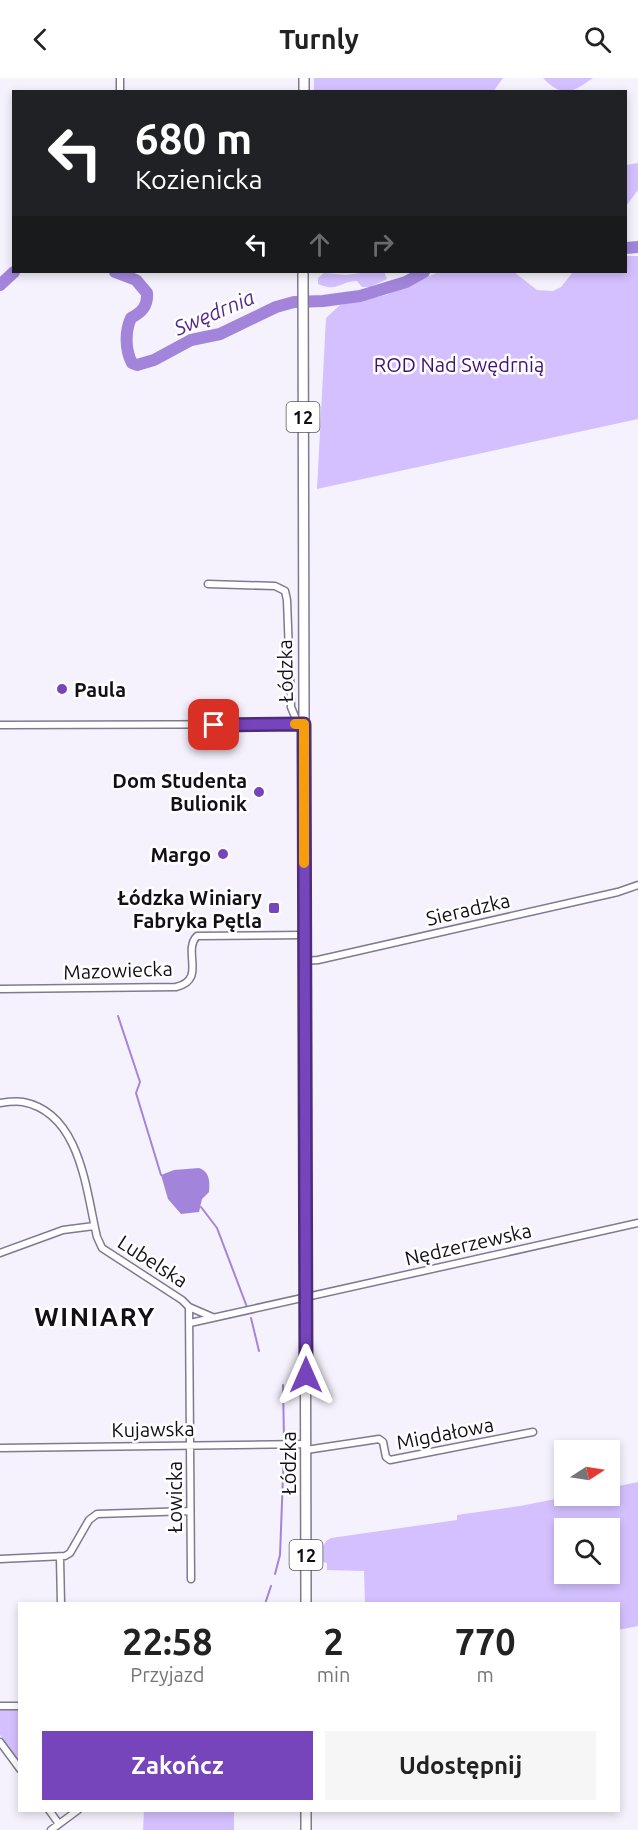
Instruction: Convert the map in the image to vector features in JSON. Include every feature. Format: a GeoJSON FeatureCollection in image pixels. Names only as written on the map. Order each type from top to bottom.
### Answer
{"type":"FeatureCollection","features":[{"type":"Feature","properties":{"kind":"main road","name":"Łódzka"},"geometry":{"type":"LineString","coordinates":[[303,275],[301,724],[306,1602]]}},
{"type":"Feature","properties":{"kind":"main road"},"geometry":{"type":"LineString","coordinates":[[306,1812],[306,1830]]}},
{"type":"Feature","properties":{"kind":"street"},"geometry":{"type":"LineString","coordinates":[[208,584],[275,586],[285,591],[291,669],[291,707],[301,724]]}},
{"type":"Feature","properties":{"kind":"street"},"geometry":{"type":"LineString","coordinates":[[0,725],[301,724]]}},
{"type":"Feature","properties":{"kind":"street","name":"Sieradzka"},"geometry":{"type":"LineString","coordinates":[[304,961],[618,892],[638,885]]}},
{"type":"Feature","properties":{"kind":"street","name":"Mazowiecka"},"geometry":{"type":"LineString","coordinates":[[0,989],[180,986],[187,983],[193,972],[192,943],[197,936],[304,935]]}},
{"type":"Feature","properties":{"kind":"street","name":"Lubelska"},"geometry":{"type":"LineString","coordinates":[[0,1103],[27,1103],[49,1113],[63,1126],[76,1150],[98,1242],[102,1248],[182,1300],[189,1307],[216,1318]]}},
{"type":"Feature","properties":{"kind":"street","name":"Nędzerzewska"},"geometry":{"type":"LineString","coordinates":[[305,1298],[638,1223]]}},
{"type":"Feature","properties":{"kind":"street"},"geometry":{"type":"LineString","coordinates":[[0,1253],[63,1230],[94,1226]]}},
{"type":"Feature","properties":{"kind":"street"},"geometry":{"type":"LineString","coordinates":[[190,1323],[305,1298]]}},
{"type":"Feature","properties":{"kind":"street","name":"Łowicka"},"geometry":{"type":"LineString","coordinates":[[189,1307],[192,1579]]}},
{"type":"Feature","properties":{"kind":"street","name":"Migdałowa"},"geometry":{"type":"LineString","coordinates":[[306,1447],[379,1439],[383,1442],[386,1457],[390,1460],[533,1432]]}},
{"type":"Feature","properties":{"kind":"street","name":"Kujawska"},"geometry":{"type":"LineString","coordinates":[[0,1448],[190,1445],[306,1447]]}},
{"type":"Feature","properties":{"kind":"street"},"geometry":{"type":"LineString","coordinates":[[0,1559],[60,1558],[70,1553],[89,1520],[97,1514],[190,1511]]}},
{"type":"Feature","properties":{"kind":"street"},"geometry":{"type":"LineString","coordinates":[[60,1558],[61,1602]]}},
{"type":"Feature","properties":{"kind":"street"},"geometry":{"type":"LineString","coordinates":[[0,1706],[18,1706]]}},
{"type":"Feature","properties":{"kind":"street"},"geometry":{"type":"LineString","coordinates":[[0,1742],[18,1766]]}},
{"type":"Feature","properties":{"kind":"street"},"geometry":{"type":"LineString","coordinates":[[50,1812],[59,1824]]}},
{"type":"Feature","properties":{"kind":"street"},"geometry":{"type":"LineString","coordinates":[[51,1830],[75,1812]]}},
{"type":"Feature","properties":{"kind":"green space"},"geometry":{"type":"Polygon","coordinates":[[[314,78],[503,78],[494,90],[314,90],[314,78]]]}},
{"type":"Feature","properties":{"kind":"green space"},"geometry":{"type":"Polygon","coordinates":[[[543,78],[593,78],[573,90],[559,90],[543,78]]]}},
{"type":"Feature","properties":{"kind":"green space"},"geometry":{"type":"Polygon","coordinates":[[[638,163],[638,190],[627,205],[627,165],[638,163]]]}},
{"type":"Feature","properties":{"kind":"green space","name":"ROD Nad Swędrnią"},"geometry":{"type":"Polygon","coordinates":[[[627,256],[638,256],[638,419],[317,489],[326,318],[340,305],[386,295],[437,273],[515,273],[537,290],[553,291],[561,287],[572,273],[627,273],[627,256]]]}},
{"type":"Feature","properties":{"kind":"green space"},"geometry":{"type":"Polygon","coordinates":[[[324,273],[346,275],[384,273],[387,279],[370,287],[362,287],[357,281],[335,287],[318,284],[318,278],[324,273]]]}},
{"type":"Feature","properties":{"kind":"green space"},"geometry":{"type":"Polygon","coordinates":[[[638,1482],[638,1626],[620,1630],[620,1602],[365,1602],[364,1571],[327,1570],[327,1563],[322,1562],[322,1548],[331,1538],[457,1520],[457,1515],[554,1499],[554,1506],[620,1506],[620,1486],[638,1482]]]}},
{"type":"Feature","properties":{"kind":"green space"},"geometry":{"type":"Polygon","coordinates":[[[18,1709],[18,1760],[0,1735],[0,1710],[18,1709]]]}},
{"type":"Feature","properties":{"kind":"green space"},"geometry":{"type":"Polygon","coordinates":[[[144,1812],[234,1812],[234,1830],[143,1830],[144,1812]]]}},
{"type":"Feature","properties":{"kind":"shaded area"},"geometry":{"type":"Polygon","coordinates":[[[199,1168],[207,1175],[209,1192],[202,1199],[199,1212],[181,1214],[168,1199],[161,1175],[174,1170],[199,1168]]]}},
{"type":"Feature","properties":{"kind":"waterway","name":"Swędrnia"},"geometry":{"type":"LineString","coordinates":[[627,248],[638,247]]}},
{"type":"Feature","properties":{"kind":"waterway","name":"Swędrnia"},"geometry":{"type":"LineString","coordinates":[[0,285],[13,273]]}},
{"type":"Feature","properties":{"kind":"waterway","name":"Swędrnia"},"geometry":{"type":"LineString","coordinates":[[118,273],[136,280],[147,293],[145,305],[131,318],[128,329],[128,352],[132,363],[137,365],[154,360],[191,340],[220,334],[276,307],[294,302],[360,296],[406,282],[422,273]]}},
{"type":"Feature","properties":{"kind":"waterway"},"geometry":{"type":"LineString","coordinates":[[118,1016],[140,1082],[136,1093],[161,1175]]}},
{"type":"Feature","properties":{"kind":"waterway"},"geometry":{"type":"LineString","coordinates":[[201,1207],[217,1228],[247,1307]]}},
{"type":"Feature","properties":{"kind":"waterway"},"geometry":{"type":"LineString","coordinates":[[251,1318],[259,1351]]}},
{"type":"Feature","properties":{"kind":"waterway"},"geometry":{"type":"LineString","coordinates":[[283,1385],[284,1440]]}},
{"type":"Feature","properties":{"kind":"waterway"},"geometry":{"type":"LineString","coordinates":[[275,1574],[280,1555],[284,1450]]}},
{"type":"Feature","properties":{"kind":"waterway"},"geometry":{"type":"LineString","coordinates":[[266,1602],[271,1586]]}},
{"type":"Feature","properties":{"kind":"slow traffic"},"geometry":{"type":"LineString","coordinates":[[295,724],[304,724],[304,863]]}},
{"type":"Feature","properties":{"kind":"place","name":"Paula"},"geometry":{"type":"Point","coordinates":[62,689]}},
{"type":"Feature","properties":{"kind":"place","name":"Dom Studenta Bulionik"},"geometry":{"type":"Point","coordinates":[259,792]}},
{"type":"Feature","properties":{"kind":"place","name":"Margo"},"geometry":{"type":"Point","coordinates":[223,854]}},
{"type":"Feature","properties":{"kind":"place","name":"Łódzka Winiary Fabryka Pętla"},"geometry":{"type":"Point","coordinates":[274,908]}},
{"type":"Feature","properties":{"kind":"district","name":"WINIARY"},"geometry":{"type":"Point","coordinates":[95,1316]}},
{"type":"Feature","properties":{"kind":"route"},"geometry":{"type":"LineString","coordinates":[[214,725],[304,724],[306,1375]]}}]}
